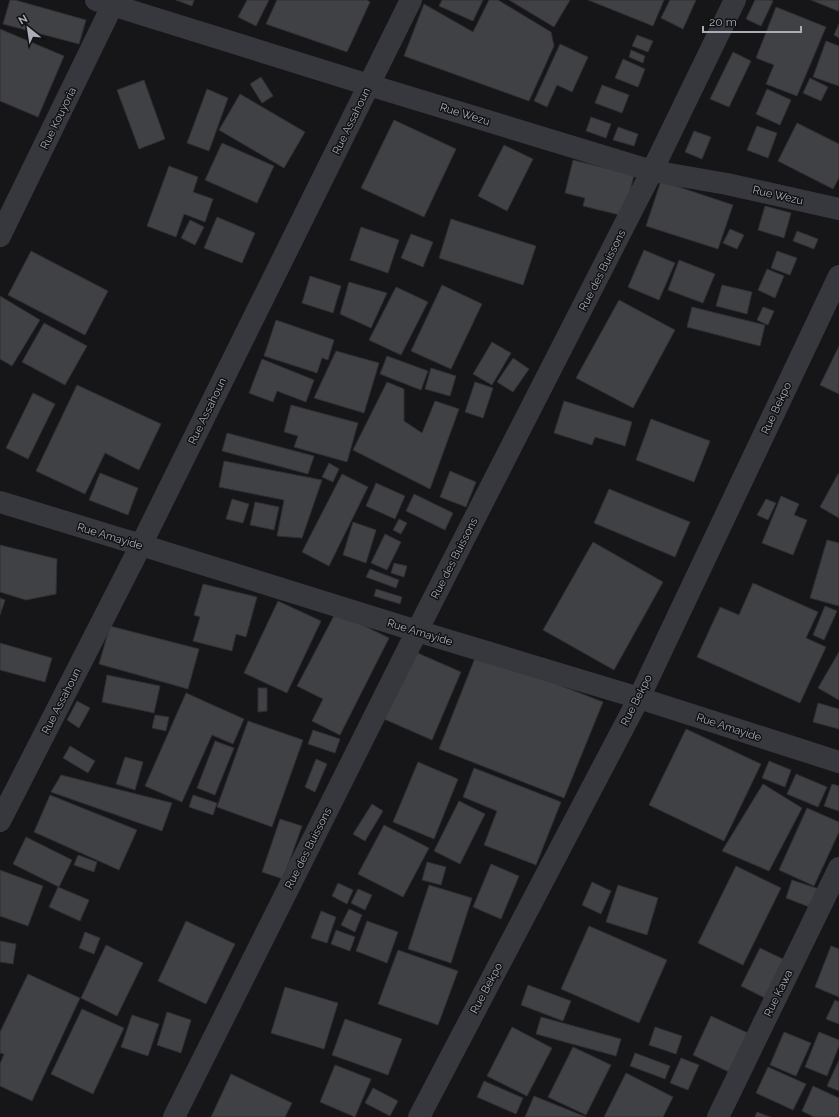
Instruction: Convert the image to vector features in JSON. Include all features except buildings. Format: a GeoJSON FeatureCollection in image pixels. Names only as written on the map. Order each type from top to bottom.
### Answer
{"type":"FeatureCollection","features":[{"type":"Feature","properties":{"kind":"street","name":"Rue Assahoun"},"geometry":{"type":"LineString","coordinates":[[0,821],[141,545],[411,0]]}},
{"type":"Feature","properties":{"kind":"street","name":"Rue des Buissons"},"geometry":{"type":"LineString","coordinates":[[174,1117],[417,631],[652,171],[735,0]]}},
{"type":"Feature","properties":{"kind":"street","name":"Rue Wezu"},"geometry":{"type":"LineString","coordinates":[[108,2],[369,85],[652,171],[726,184],[839,209]]}},
{"type":"Feature","properties":{"kind":"street","name":"Rue Kouyoria"},"geometry":{"type":"LineString","coordinates":[[0,236],[108,2]]}},
{"type":"Feature","properties":{"kind":"street","name":"Rue Bekpo"},"geometry":{"type":"LineString","coordinates":[[419,1117],[638,698],[839,276]]}},
{"type":"Feature","properties":{"kind":"street","name":"Rue Amayide"},"geometry":{"type":"LineString","coordinates":[[0,502],[638,698],[839,762]]}},
{"type":"Feature","properties":{"kind":"street","name":"Rue Kawa"},"geometry":{"type":"LineString","coordinates":[[718,1117],[839,868]]}}]}
